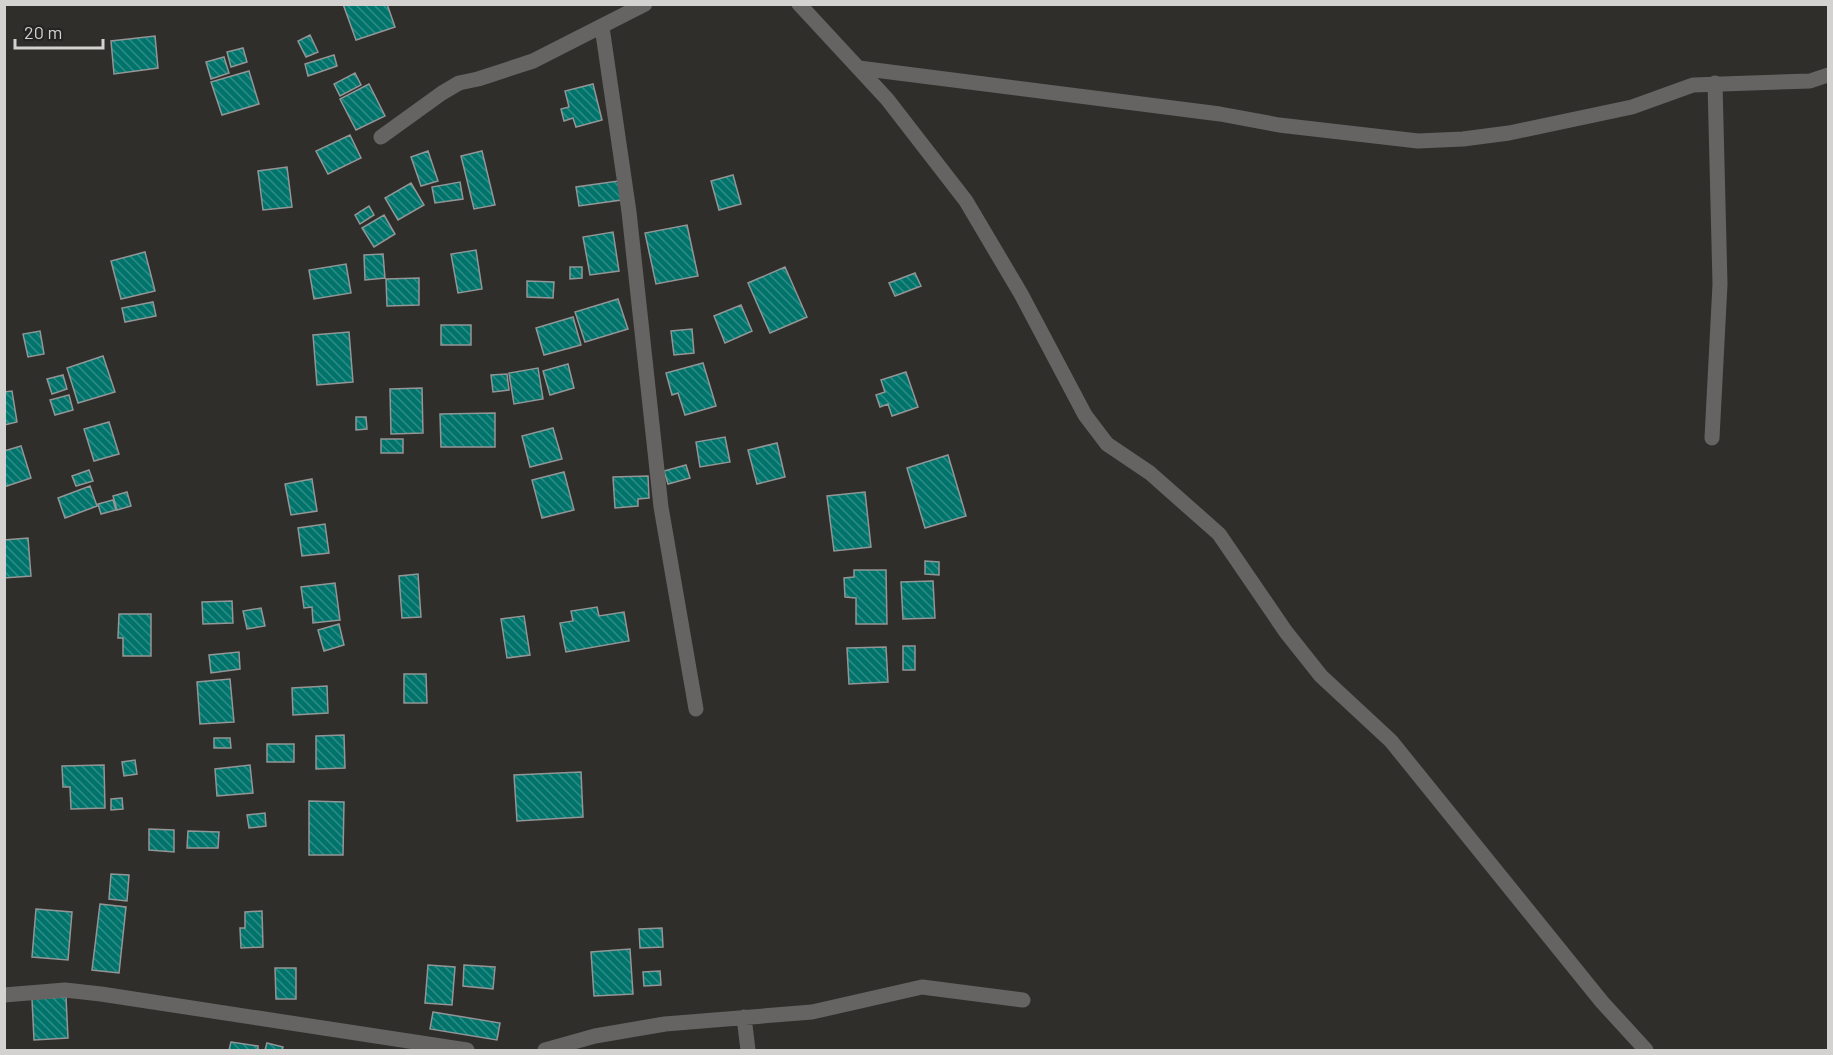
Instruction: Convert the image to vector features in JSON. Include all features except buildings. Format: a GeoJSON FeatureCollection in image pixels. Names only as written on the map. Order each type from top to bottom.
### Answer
{"type":"FeatureCollection","features":[{"type":"Feature","properties":{"kind":"street"},"geometry":{"type":"LineString","coordinates":[[381,137],[459,83],[533,61],[645,4]]}},
{"type":"Feature","properties":{"kind":"street"},"geometry":{"type":"LineString","coordinates":[[799,4],[887,99],[966,201],[1021,294],[1085,415],[1107,444],[1150,473],[1219,534],[1286,632],[1321,676],[1391,741],[1602,1002],[1646,1050]]}},
{"type":"Feature","properties":{"kind":"street"},"geometry":{"type":"LineString","coordinates":[[602,27],[629,212],[661,507],[696,709]]}},
{"type":"Feature","properties":{"kind":"street"},"geometry":{"type":"LineString","coordinates":[[859,68],[1220,114],[1279,125],[1418,141],[1463,140],[1509,133],[1632,108],[1693,85],[1810,81],[1828,75]]}},
{"type":"Feature","properties":{"kind":"street"},"geometry":{"type":"LineString","coordinates":[[1712,438],[1720,284],[1715,83]]}},
{"type":"Feature","properties":{"kind":"street"},"geometry":{"type":"LineString","coordinates":[[546,1050],[595,1036],[653,1026],[812,1012],[922,987],[1023,1000]]}},
{"type":"Feature","properties":{"kind":"street"},"geometry":{"type":"LineString","coordinates":[[4,995],[65,990],[102,994],[467,1050]]}},
{"type":"Feature","properties":{"kind":"street"},"geometry":{"type":"LineString","coordinates":[[744,1017],[748,1050]]}}]}
